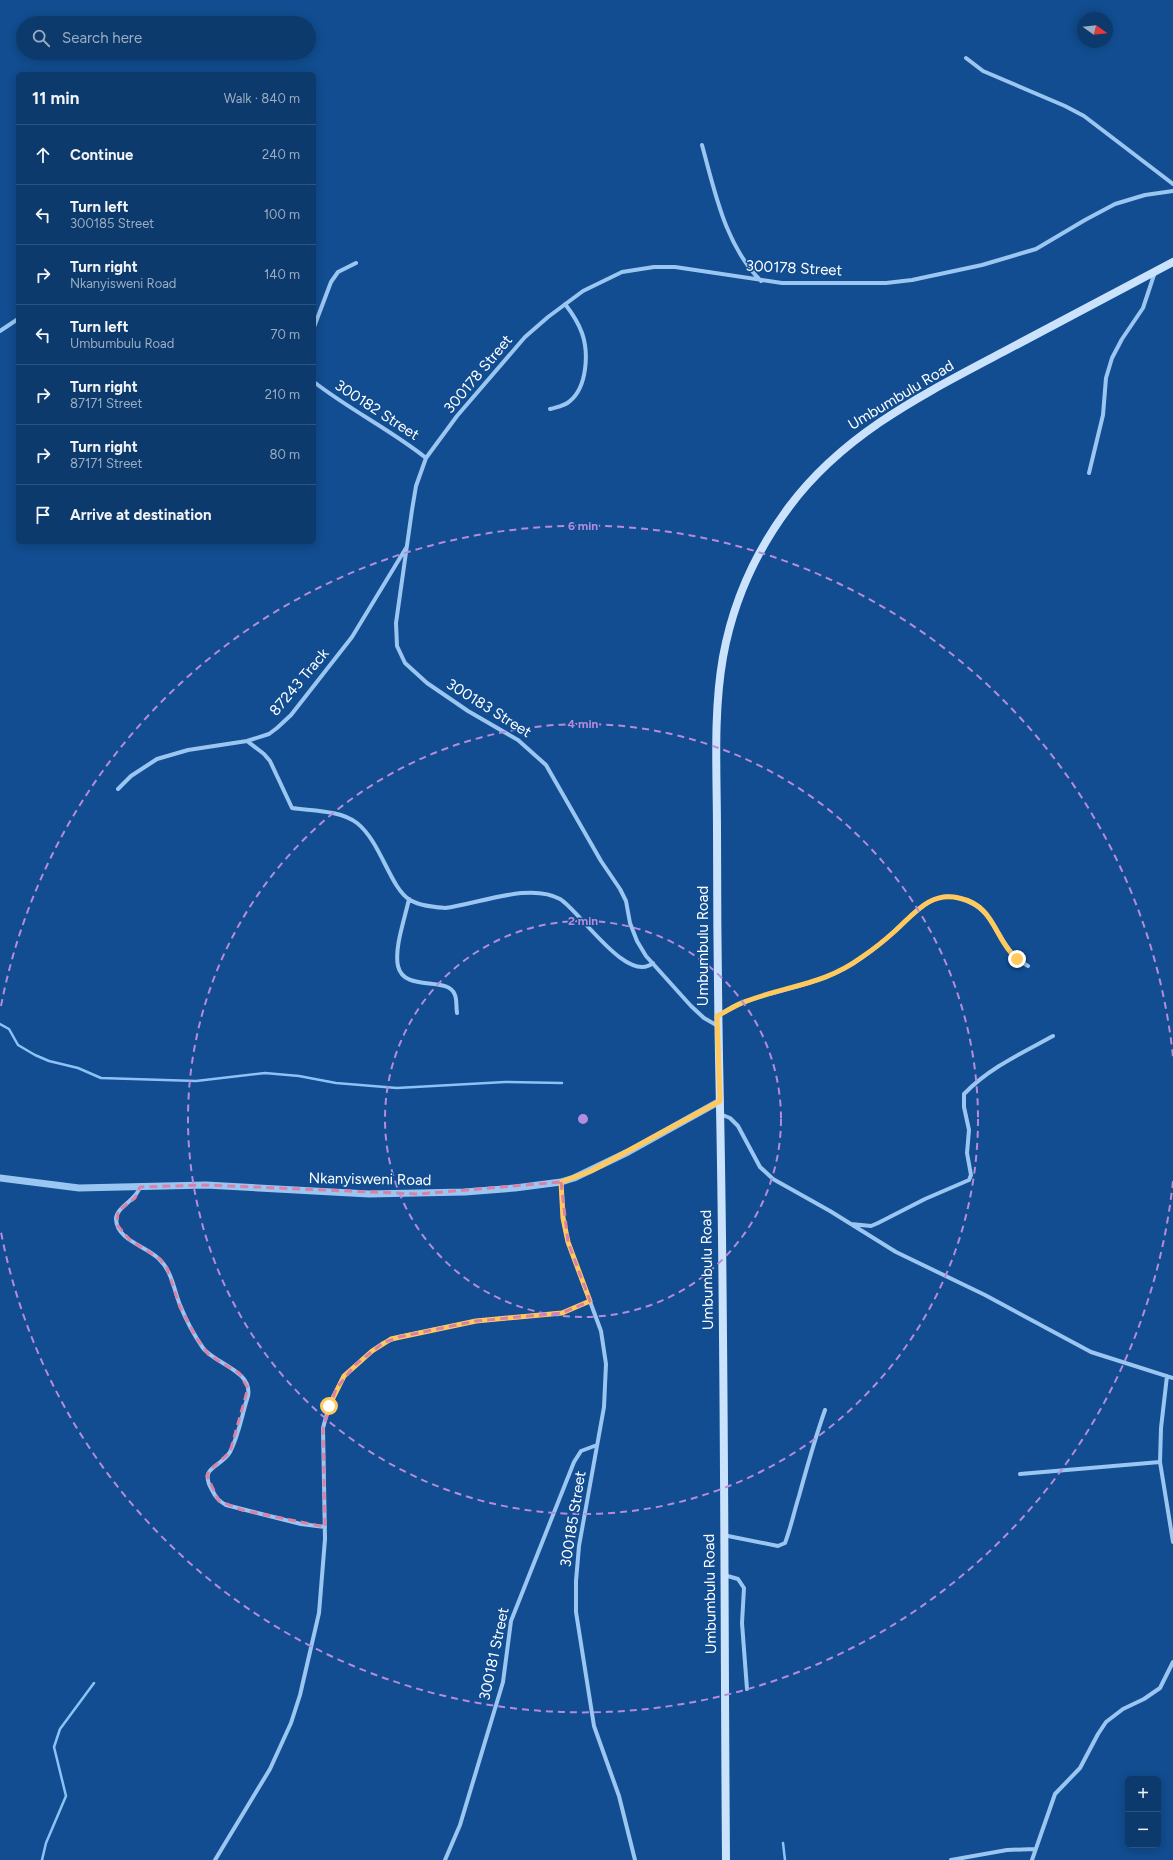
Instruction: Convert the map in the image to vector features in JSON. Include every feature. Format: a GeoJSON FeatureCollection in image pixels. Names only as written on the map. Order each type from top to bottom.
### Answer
{"type":"FeatureCollection","features":[{"type":"Feature","properties":{"kind":"main road","name":"Umbumbulu Road"},"geometry":{"type":"LineString","coordinates":[[726,1860],[720,1101],[717,1016],[717,710],[718,690],[724,653],[737,604],[749,574],[770,535],[792,503],[824,466],[843,448],[874,425],[946,382],[1173,262]]}},
{"type":"Feature","properties":{"kind":"street"},"geometry":{"type":"LineString","coordinates":[[966,58],[983,71],[1065,106],[1084,116],[1173,184]]}},
{"type":"Feature","properties":{"kind":"street"},"geometry":{"type":"LineString","coordinates":[[702,145],[726,223],[734,243],[750,270],[761,281]]}},
{"type":"Feature","properties":{"kind":"street","name":"300178 Street"},"geometry":{"type":"LineString","coordinates":[[426,458],[453,422],[511,352],[537,326],[583,292],[622,272],[654,267],[689,268],[761,281],[798,283],[886,283],[912,280],[955,271],[1036,250],[1085,220],[1115,204],[1145,195],[1173,191]]}},
{"type":"Feature","properties":{"kind":"street"},"geometry":{"type":"LineString","coordinates":[[316,322],[330,282],[338,272],[356,263]]}},
{"type":"Feature","properties":{"kind":"street"},"geometry":{"type":"LineString","coordinates":[[1089,473],[1103,416],[1106,378],[1112,358],[1122,339],[1143,308],[1156,271]]}},
{"type":"Feature","properties":{"kind":"street"},"geometry":{"type":"LineString","coordinates":[[550,409],[569,403],[574,397],[580,389],[585,366],[583,335],[576,320],[565,304]]}},
{"type":"Feature","properties":{"kind":"street"},"geometry":{"type":"LineString","coordinates":[[0,331],[16,320]]}},
{"type":"Feature","properties":{"kind":"street","name":"300182 Street"},"geometry":{"type":"LineString","coordinates":[[316,384],[335,399],[410,444],[426,458]]}},
{"type":"Feature","properties":{"kind":"street","name":"300183 Street"},"geometry":{"type":"LineString","coordinates":[[426,458],[416,486],[396,623],[397,646],[405,662],[427,683],[468,712],[518,740],[546,764],[601,861],[620,889],[626,901],[630,923],[636,941],[653,963],[698,1012],[718,1026]]}},
{"type":"Feature","properties":{"kind":"street","name":"87243 Track"},"geometry":{"type":"LineString","coordinates":[[118,788],[131,776],[161,758],[188,750],[247,740],[269,734],[291,715],[352,637],[407,546]]}},
{"type":"Feature","properties":{"kind":"street"},"geometry":{"type":"LineString","coordinates":[[247,740],[270,761],[292,808],[343,816],[356,823],[366,832],[376,843],[399,888],[409,899],[434,907],[445,908],[518,894],[537,893],[548,895],[560,899],[616,955],[638,965],[646,966],[653,963]]}},
{"type":"Feature","properties":{"kind":"street"},"geometry":{"type":"LineString","coordinates":[[717,1016],[746,1001],[819,981],[847,969],[881,944],[924,904],[942,897],[960,898],[984,910],[1010,952],[1017,959],[1028,966]]}},
{"type":"Feature","properties":{"kind":"street"},"geometry":{"type":"LineString","coordinates":[[409,899],[399,947],[398,967],[403,975],[412,981],[444,986],[452,990],[455,994],[457,1013]]}},
{"type":"Feature","properties":{"kind":"street"},"geometry":{"type":"LineString","coordinates":[[851,1224],[871,1226],[945,1190],[966,1182],[970,1177],[967,1153],[969,1130],[964,1107],[964,1094],[973,1085],[1005,1062],[1053,1036]]}},
{"type":"Feature","properties":{"kind":"street","name":"Nkanyisweni Road"},"geometry":{"type":"LineString","coordinates":[[0,1178],[63,1187],[206,1185],[332,1193],[418,1194],[515,1188],[561,1182],[591,1171],[720,1101]]}},
{"type":"Feature","properties":{"kind":"street"},"geometry":{"type":"LineString","coordinates":[[720,1114],[730,1118],[738,1126],[760,1167],[766,1173],[896,1252],[992,1298],[1078,1346],[1116,1361],[1173,1378]]}},
{"type":"Feature","properties":{"kind":"street","name":"300185 Street"},"geometry":{"type":"LineString","coordinates":[[561,1182],[563,1218],[568,1242],[601,1331],[606,1364],[604,1408],[579,1546],[576,1580],[576,1612],[594,1726],[619,1796],[635,1860]]}},
{"type":"Feature","properties":{"kind":"street"},"geometry":{"type":"LineString","coordinates":[[140,1186],[137,1195],[118,1212],[116,1220],[117,1225],[126,1237],[160,1259],[169,1273],[180,1307],[197,1339],[209,1355],[239,1373],[248,1388],[248,1396],[233,1445],[227,1457],[210,1470],[207,1476],[209,1485],[219,1501],[226,1505],[301,1524],[325,1527]]}},
{"type":"Feature","properties":{"kind":"street"},"geometry":{"type":"LineString","coordinates":[[215,1860],[270,1769],[291,1723],[308,1665],[319,1613],[325,1527],[323,1428],[329,1406],[336,1389],[344,1376],[355,1365],[383,1344],[399,1336],[476,1321],[562,1313],[590,1301]]}},
{"type":"Feature","properties":{"kind":"street"},"geometry":{"type":"LineString","coordinates":[[1167,1376],[1161,1422],[1160,1462],[1173,1542]]}},
{"type":"Feature","properties":{"kind":"street"},"geometry":{"type":"LineString","coordinates":[[723,1535],[778,1546],[785,1543],[792,1525],[812,1449],[825,1410]]}},
{"type":"Feature","properties":{"kind":"street","name":"300181 Street"},"geometry":{"type":"LineString","coordinates":[[446,1860],[460,1825],[503,1682],[508,1633],[518,1599],[574,1462],[581,1451],[597,1445]]}},
{"type":"Feature","properties":{"kind":"street"},"geometry":{"type":"LineString","coordinates":[[1020,1474],[1160,1462]]}},
{"type":"Feature","properties":{"kind":"street"},"geometry":{"type":"LineString","coordinates":[[724,1575],[738,1579],[744,1588],[742,1623],[747,1689]]}},
{"type":"Feature","properties":{"kind":"street"},"geometry":{"type":"LineString","coordinates":[[1032,1860],[1034,1850],[1056,1794],[1080,1768],[1102,1728],[1123,1709],[1160,1688],[1173,1662]]}},
{"type":"Feature","properties":{"kind":"street"},"geometry":{"type":"LineString","coordinates":[[951,1860],[1007,1850],[1034,1850]]}},
{"type":"Feature","properties":{"kind":"highlighted area"},"geometry":{"type":"Polygon","coordinates":[[[561,1182],[568,1242],[590,1301],[562,1313],[476,1321],[399,1337],[383,1343],[355,1365],[336,1389],[323,1428],[325,1527],[242,1510],[219,1501],[207,1476],[210,1470],[230,1452],[248,1388],[239,1373],[209,1355],[197,1339],[180,1307],[167,1268],[160,1259],[130,1240],[117,1225],[118,1211],[135,1198],[140,1187],[206,1185],[418,1194],[561,1182]]]}},
{"type":"Feature","properties":{"kind":"waterway"},"geometry":{"type":"LineString","coordinates":[[0,1024],[9,1029],[18,1045],[35,1055],[49,1061],[78,1068],[101,1078],[196,1081],[265,1073],[299,1076],[336,1083],[397,1088],[505,1082],[562,1083]]}},
{"type":"Feature","properties":{"kind":"waterway"},"geometry":{"type":"LineString","coordinates":[[42,1860],[46,1843],[66,1796],[54,1747],[60,1729],[94,1683]]}},
{"type":"Feature","properties":{"kind":"waterway"},"geometry":{"type":"LineString","coordinates":[[783,1843],[785,1860]]}},
{"type":"Feature","properties":{"kind":"route"},"geometry":{"type":"LineString","coordinates":[[329,1406],[336,1389],[344,1376],[372,1351],[391,1339],[399,1336],[476,1321],[562,1313],[590,1301],[565,1232],[561,1182],[591,1171],[720,1101],[717,1016],[746,1001],[819,981],[847,969],[881,944],[924,904],[947,896],[967,900],[984,910],[989,915],[1007,948],[1017,959]]}}]}
